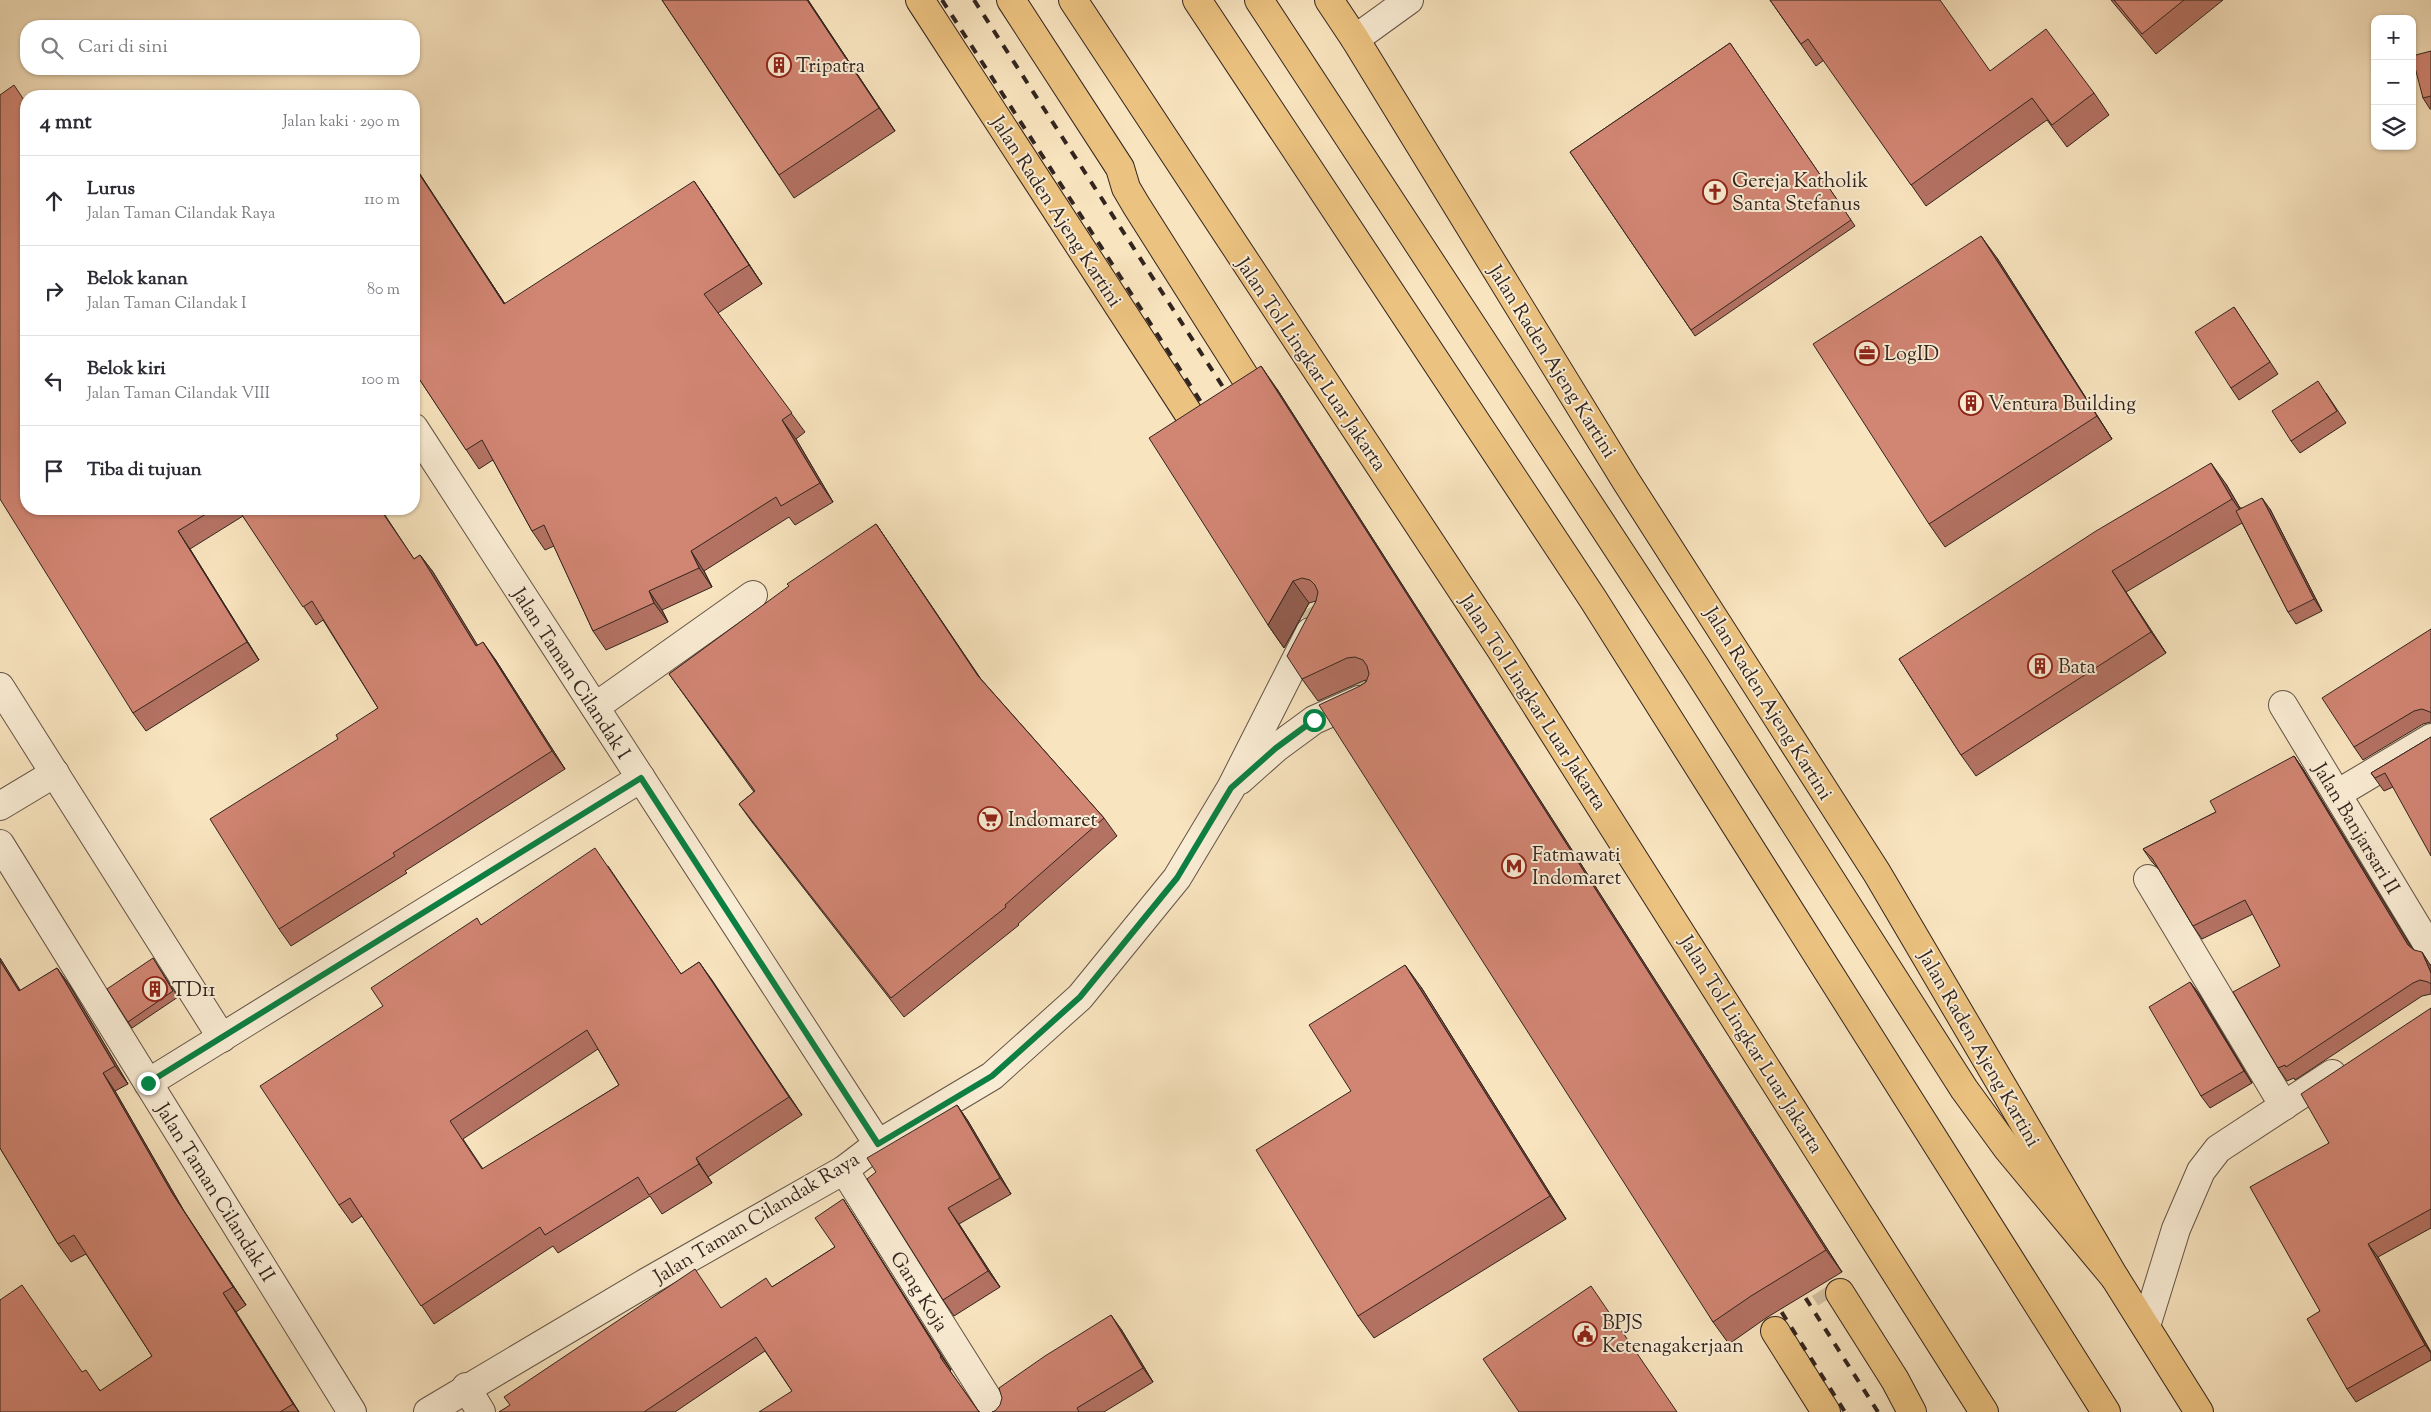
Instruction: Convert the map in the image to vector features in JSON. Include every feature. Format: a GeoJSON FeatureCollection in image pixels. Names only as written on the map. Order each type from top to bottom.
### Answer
{"type":"FeatureCollection","features":[{"type":"Feature","properties":{"kind":"highway","name":"Jalan Raden Ajeng Kartini"},"geometry":{"type":"LineString","coordinates":[[920,0],[1194,422]]}},
{"type":"Feature","properties":{"kind":"highway"},"geometry":{"type":"LineString","coordinates":[[1012,0],[1120,168],[1145,195],[1256,381]]}},
{"type":"Feature","properties":{"kind":"highway","name":"Jalan Tol Lingkar Luar Jakarta"},"geometry":{"type":"LineString","coordinates":[[1073,0],[1500,648],[1984,1412]]}},
{"type":"Feature","properties":{"kind":"highway"},"geometry":{"type":"LineString","coordinates":[[1197,0],[1593,599],[2106,1412]]}},
{"type":"Feature","properties":{"kind":"highway"},"geometry":{"type":"LineString","coordinates":[[1260,0],[1696,668],[1964,1089],[2007,1148],[2115,1278]]}},
{"type":"Feature","properties":{"kind":"highway","name":"Jalan Raden Ajeng Kartini"},"geometry":{"type":"LineString","coordinates":[[1329,0],[1355,39],[1626,481],[1877,873],[2115,1278],[2196,1408]]}},
{"type":"Feature","properties":{"kind":"highway"},"geometry":{"type":"LineString","coordinates":[[1908,1412],[1886,1386],[1835,1295],[1896,1380],[1912,1412]]}},
{"type":"Feature","properties":{"kind":"highway"},"geometry":{"type":"LineString","coordinates":[[1775,1331],[1826,1412]]}},
{"type":"Feature","properties":{"kind":"street"},"geometry":{"type":"LineString","coordinates":[[1355,39],[1409,0]]}},
{"type":"Feature","properties":{"kind":"street","name":"Jalan Taman Cilandak I"},"geometry":{"type":"LineString","coordinates":[[420,437],[878,1144]]}},
{"type":"Feature","properties":{"kind":"street"},"geometry":{"type":"LineString","coordinates":[[595,707],[753,596]]}},
{"type":"Feature","properties":{"kind":"street","name":"Jalan Taman Cilandak Raya"},"geometry":{"type":"LineString","coordinates":[[428,1412],[466,1387],[844,1170],[878,1144],[992,1076],[1080,997],[1177,878],[1231,788],[1260,727],[1318,616]]}},
{"type":"Feature","properties":{"kind":"street"},"geometry":{"type":"LineString","coordinates":[[0,687],[222,1038]]}},
{"type":"Feature","properties":{"kind":"street","name":"Jalan Taman Cilandak Raya"},"geometry":{"type":"LineString","coordinates":[[1231,788],[1276,748],[1314,720],[1369,695]]}},
{"type":"Feature","properties":{"kind":"street","name":"Jalan Banjarsari II"},"geometry":{"type":"LineString","coordinates":[[2283,705],[2429,942]]}},
{"type":"Feature","properties":{"kind":"street"},"geometry":{"type":"LineString","coordinates":[[2338,794],[2431,738]]}},
{"type":"Feature","properties":{"kind":"street"},"geometry":{"type":"LineString","coordinates":[[0,806],[54,773]]}},
{"type":"Feature","properties":{"kind":"street"},"geometry":{"type":"LineString","coordinates":[[148,1083],[641,778]]}},
{"type":"Feature","properties":{"kind":"street","name":"Jalan Taman Cilandak II"},"geometry":{"type":"LineString","coordinates":[[0,844],[352,1412]]}},
{"type":"Feature","properties":{"kind":"street"},"geometry":{"type":"LineString","coordinates":[[2148,879],[2284,1106]]}},
{"type":"Feature","properties":{"kind":"street"},"geometry":{"type":"LineString","coordinates":[[2146,1326],[2176,1229],[2201,1171],[2218,1149],[2349,1063]]}},
{"type":"Feature","properties":{"kind":"street","name":"Gang Koja"},"geometry":{"type":"LineString","coordinates":[[844,1170],[996,1412]]}},
{"type":"Feature","properties":{"kind":"street"},"geometry":{"type":"LineString","coordinates":[[466,1387],[481,1412]]}},
{"type":"Feature","properties":{"kind":"building","name":"Tripatra"},"geometry":{"type":"Polygon","coordinates":[[[662,0],[807,0],[879,108],[779,175],[662,0]]]}},
{"type":"Feature","properties":{"kind":"building"},"geometry":{"type":"Polygon","coordinates":[[[1770,0],[1940,0],[1990,71],[2046,29],[2094,93],[2052,125],[2032,98],[1911,185],[1808,39],[1801,44],[1770,0]]]}},
{"type":"Feature","properties":{"kind":"building"},"geometry":{"type":"Polygon","coordinates":[[[2114,0],[2184,0],[2142,34],[2114,0]]]}},
{"type":"Feature","properties":{"kind":"building","name":"Gereja Katholik Santa Stefanus"},"geometry":{"type":"Polygon","coordinates":[[[1730,43],[1851,220],[1691,330],[1570,152],[1730,43]]]}},
{"type":"Feature","properties":{"kind":"building"},"geometry":{"type":"Polygon","coordinates":[[[2431,51],[2431,96],[2423,98],[2416,71],[2416,55],[2431,51]]]}},
{"type":"Feature","properties":{"kind":"building"},"geometry":{"type":"Polygon","coordinates":[[[14,85],[20,94],[20,515],[204,515],[178,531],[247,642],[133,713],[0,499],[0,95],[14,85]]]}},
{"type":"Feature","properties":{"kind":"building"},"geometry":{"type":"Polygon","coordinates":[[[420,175],[504,304],[694,181],[749,265],[704,294],[792,413],[782,420],[820,483],[781,506],[776,497],[691,551],[699,568],[649,591],[654,603],[593,631],[544,525],[532,531],[482,440],[466,450],[420,380],[420,175]]]}},
{"type":"Feature","properties":{"kind":"building","name":"Ventura Building"},"geometry":{"type":"Polygon","coordinates":[[[1981,236],[2097,416],[1929,524],[1813,344],[1981,236]]]}},
{"type":"Feature","properties":{"kind":"building"},"geometry":{"type":"Polygon","coordinates":[[[2234,307],[2270,362],[2231,388],[2195,332],[2234,307]]]}},
{"type":"Feature","properties":{"kind":"building"},"geometry":{"type":"Polygon","coordinates":[[[1261,366],[1826,1250],[1751,1296],[1713,1322],[1319,705],[1366,682],[1369,674],[1367,666],[1363,660],[1355,657],[1347,658],[1302,679],[1287,656],[1316,601],[1318,592],[1315,585],[1310,580],[1302,578],[1293,581],[1268,625],[1149,438],[1261,366]]]}},
{"type":"Feature","properties":{"kind":"building"},"geometry":{"type":"Polygon","coordinates":[[[2318,381],[2337,411],[2291,441],[2272,411],[2318,381]]]}},
{"type":"Feature","properties":{"kind":"building","name":"Bata"},"geometry":{"type":"Polygon","coordinates":[[[2211,463],[2232,499],[2112,571],[2151,632],[1961,755],[1899,659],[2096,531],[2211,463]]]}},
{"type":"Feature","properties":{"kind":"building"},"geometry":{"type":"Polygon","coordinates":[[[2262,498],[2314,599],[2288,612],[2236,511],[2262,498]]]}},
{"type":"Feature","properties":{"kind":"building"},"geometry":{"type":"Polygon","coordinates":[[[242,515],[384,515],[414,559],[420,555],[476,646],[483,642],[552,751],[393,853],[395,856],[279,929],[210,819],[338,739],[336,735],[378,708],[312,601],[303,607],[242,515]]]}},
{"type":"Feature","properties":{"kind":"building"},"geometry":{"type":"Polygon","coordinates":[[[876,524],[978,676],[1104,818],[1005,905],[1006,907],[891,998],[739,804],[755,791],[669,674],[789,586],[787,584],[876,524]]]}},
{"type":"Feature","properties":{"kind":"building"},"geometry":{"type":"Polygon","coordinates":[[[2431,629],[2431,713],[2422,709],[2414,711],[2354,747],[2322,698],[2431,629]]]}},
{"type":"Feature","properties":{"kind":"building"},"geometry":{"type":"Polygon","coordinates":[[[2431,737],[2431,856],[2385,773],[2375,778],[2371,773],[2431,737]]]}},
{"type":"Feature","properties":{"kind":"building"},"geometry":{"type":"Polygon","coordinates":[[[2294,756],[2408,945],[2414,950],[2422,952],[2431,973],[2431,984],[2420,980],[2413,983],[2286,1067],[2285,1065],[2278,1068],[2233,992],[2280,966],[2245,900],[2193,926],[2152,858],[2143,849],[2216,812],[2210,801],[2294,756]]]}},
{"type":"Feature","properties":{"kind":"building"},"geometry":{"type":"Polygon","coordinates":[[[595,848],[681,974],[699,962],[789,1097],[696,1158],[699,1164],[649,1195],[638,1177],[545,1235],[540,1227],[421,1306],[350,1198],[339,1205],[260,1086],[383,1006],[371,988],[477,918],[481,925],[595,848]],[[587,1030],[450,1121],[482,1169],[619,1085],[587,1030]]]}},
{"type":"Feature","properties":{"kind":"building"},"geometry":{"type":"Polygon","coordinates":[[[153,958],[173,991],[128,1022],[107,989],[153,958]]]}},
{"type":"Feature","properties":{"kind":"building"},"geometry":{"type":"Polygon","coordinates":[[[0,961],[19,991],[57,968],[115,1066],[103,1073],[172,1193],[233,1287],[223,1293],[293,1404],[280,1412],[0,1412],[0,1300],[22,1285],[82,1372],[86,1370],[100,1391],[152,1356],[74,1235],[58,1244],[0,1148],[0,961]]]}},
{"type":"Feature","properties":{"kind":"building"},"geometry":{"type":"Polygon","coordinates":[[[1405,965],[1550,1196],[1358,1316],[1256,1150],[1351,1091],[1309,1025],[1405,965]]]}},
{"type":"Feature","properties":{"kind":"building"},"geometry":{"type":"Polygon","coordinates":[[[2190,982],[2244,1071],[2201,1096],[2149,1007],[2190,982]]]}},
{"type":"Feature","properties":{"kind":"building"},"geometry":{"type":"Polygon","coordinates":[[[2431,1008],[2431,1209],[2368,1244],[2425,1345],[2347,1389],[2307,1319],[2320,1311],[2250,1187],[2329,1143],[2301,1094],[2431,1008]]]}},
{"type":"Feature","properties":{"kind":"building"},"geometry":{"type":"Polygon","coordinates":[[[957,1105],[1000,1178],[948,1208],[988,1271],[943,1300],[867,1179],[876,1172],[867,1158],[957,1105]]]}},
{"type":"Feature","properties":{"kind":"building"},"geometry":{"type":"Polygon","coordinates":[[[843,1199],[940,1357],[979,1412],[759,1412],[792,1391],[756,1337],[644,1412],[499,1412],[510,1405],[504,1397],[695,1269],[721,1308],[766,1278],[772,1287],[835,1247],[815,1218],[843,1199]]]}},
{"type":"Feature","properties":{"kind":"building","name":"BPJS Ketenagakerjaan"},"geometry":{"type":"Polygon","coordinates":[[[1591,1286],[1677,1412],[1519,1412],[1483,1359],[1591,1286]]]}},
{"type":"Feature","properties":{"kind":"building"},"geometry":{"type":"Polygon","coordinates":[[[1111,1315],[1143,1368],[1077,1408],[1079,1412],[992,1412],[1000,1405],[1002,1398],[999,1388],[1045,1356],[1111,1315]]]}},
{"type":"Feature","properties":{"kind":"tunnel"},"geometry":{"type":"LineString","coordinates":[[1289,571],[1383,716]]}},
{"type":"Feature","properties":{"kind":"tunnel"},"geometry":{"type":"LineString","coordinates":[[1801,1253],[1830,1298]]}},
{"type":"Feature","properties":{"kind":"railway"},"geometry":{"type":"LineString","coordinates":[[942,0],[1210,416]]}},
{"type":"Feature","properties":{"kind":"railway"},"geometry":{"type":"LineString","coordinates":[[974,0],[1232,401]]}},
{"type":"Feature","properties":{"kind":"railway"},"geometry":{"type":"LineString","coordinates":[[1796,1283],[1878,1412]]}},
{"type":"Feature","properties":{"kind":"railway"},"geometry":{"type":"LineString","coordinates":[[1772,1297],[1845,1412]]}},
{"type":"Feature","properties":{"kind":"place","name":"Tripatra"},"geometry":{"type":"Point","coordinates":[779,65]}},
{"type":"Feature","properties":{"kind":"place","name":"Gereja Katholik Santa Stefanus"},"geometry":{"type":"Point","coordinates":[1715,192]}},
{"type":"Feature","properties":{"kind":"place","name":"LogID"},"geometry":{"type":"Point","coordinates":[1867,353]}},
{"type":"Feature","properties":{"kind":"place","name":"Ventura Building"},"geometry":{"type":"Point","coordinates":[1971,403]}},
{"type":"Feature","properties":{"kind":"place","name":"Bata"},"geometry":{"type":"Point","coordinates":[2040,666]}},
{"type":"Feature","properties":{"kind":"place","name":"Indomaret"},"geometry":{"type":"Point","coordinates":[990,819]}},
{"type":"Feature","properties":{"kind":"place","name":"Fatmawati Indomaret"},"geometry":{"type":"Point","coordinates":[1514,866]}},
{"type":"Feature","properties":{"kind":"place","name":"TD11"},"geometry":{"type":"Point","coordinates":[155,989]}},
{"type":"Feature","properties":{"kind":"place","name":"BPJS Ketenagakerjaan"},"geometry":{"type":"Point","coordinates":[1585,1334]}},
{"type":"Feature","properties":{"kind":"route"},"geometry":{"type":"LineString","coordinates":[[148,1083],[641,778],[878,1144],[992,1076],[1080,997],[1177,878],[1231,788],[1276,748],[1314,720]]}}]}
